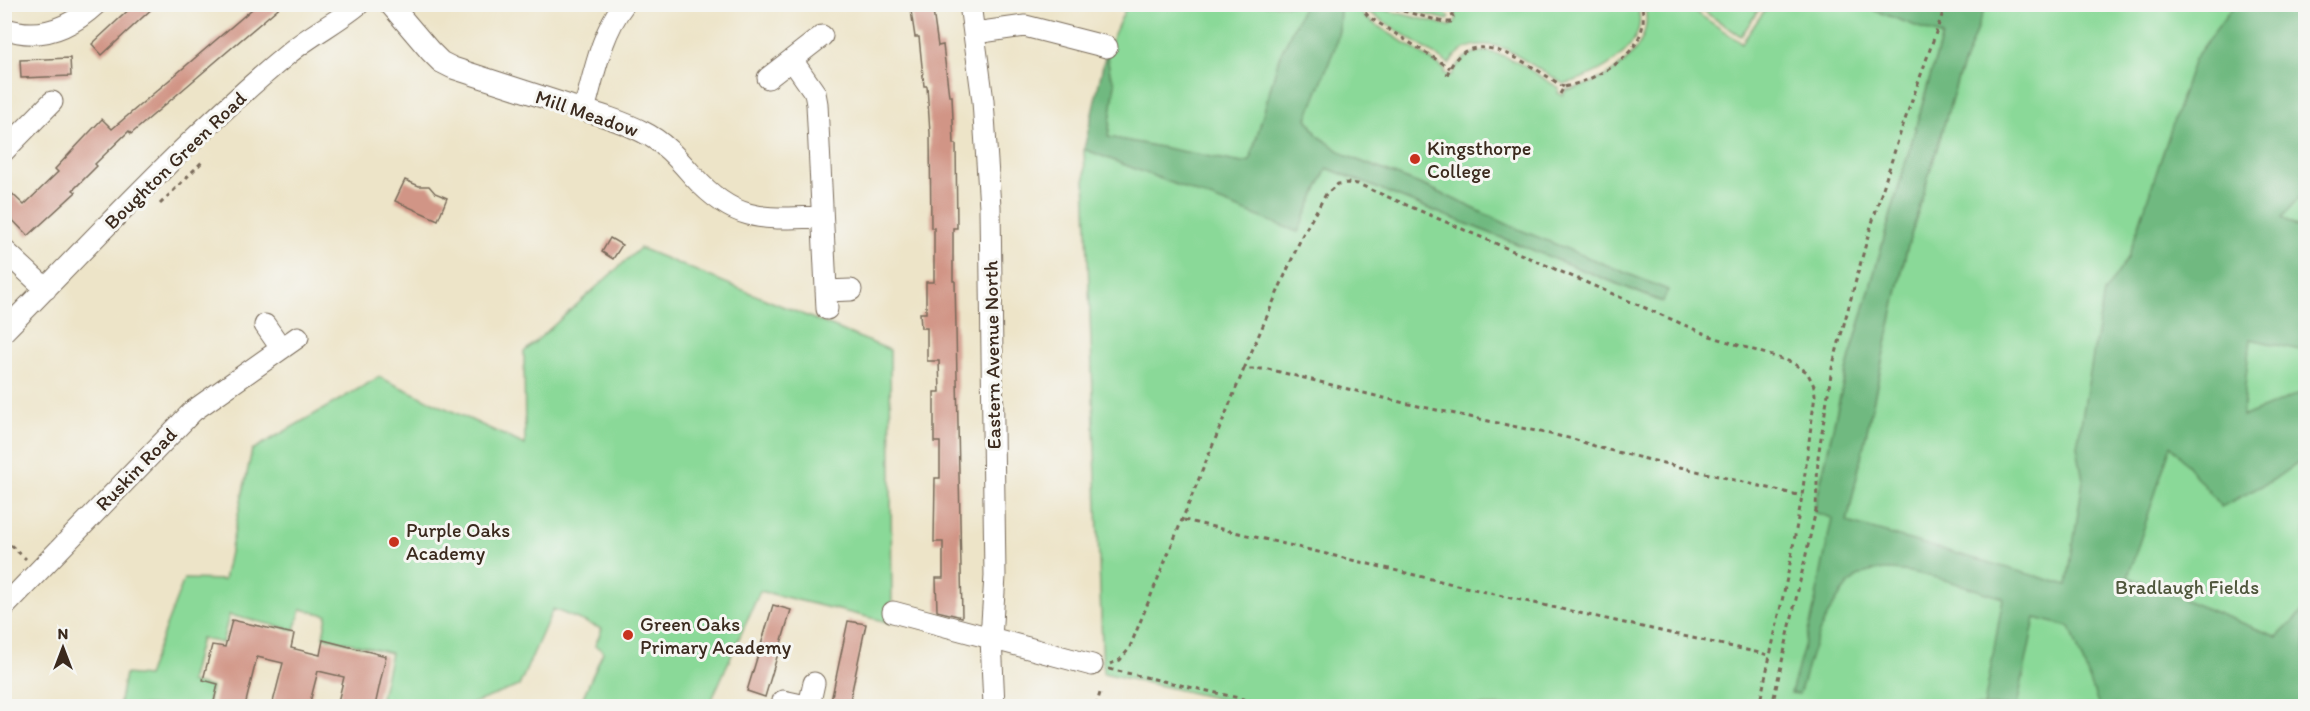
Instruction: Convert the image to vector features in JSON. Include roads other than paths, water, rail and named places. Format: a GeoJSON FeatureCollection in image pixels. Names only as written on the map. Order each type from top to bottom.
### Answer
{"type":"FeatureCollection","features":[{"type":"Feature","properties":{"kind":"street"},"geometry":{"type":"LineString","coordinates":[[4,28],[27,33],[53,31],[76,21],[96,4]]}},
{"type":"Feature","properties":{"kind":"street","name":"Boughton Green Road"},"geometry":{"type":"LineString","coordinates":[[4,331],[206,127],[297,46],[359,4]]}},
{"type":"Feature","properties":{"kind":"street","name":"Mill Meadow"},"geometry":{"type":"LineString","coordinates":[[390,4],[430,51],[447,65],[626,124],[655,139],[673,153],[703,187],[721,203],[742,214],[764,218],[822,217]]}},
{"type":"Feature","properties":{"kind":"street","name":"Eastern Avenue North"},"geometry":{"type":"LineString","coordinates":[[970,4],[984,101],[991,250],[995,576],[991,638],[994,706]]}},
{"type":"Feature","properties":{"kind":"street"},"geometry":{"type":"LineString","coordinates":[[584,110],[601,52],[618,6]]}},
{"type":"Feature","properties":{"kind":"street"},"geometry":{"type":"LineString","coordinates":[[975,33],[1025,26],[1107,47]]}},
{"type":"Feature","properties":{"kind":"street"},"geometry":{"type":"LineString","coordinates":[[768,78],[822,36]]}},
{"type":"Feature","properties":{"kind":"street"},"geometry":{"type":"LineString","coordinates":[[792,60],[815,93],[817,104],[826,300],[851,290]]}},
{"type":"Feature","properties":{"kind":"street"},"geometry":{"type":"LineString","coordinates":[[4,151],[52,102]]}},
{"type":"Feature","properties":{"kind":"street"},"geometry":{"type":"LineString","coordinates":[[4,250],[46,289]]}},
{"type":"Feature","properties":{"kind":"street","name":"Ruskin Road"},"geometry":{"type":"LineString","coordinates":[[4,607],[193,411],[289,343],[265,325]]}},
{"type":"Feature","properties":{"kind":"street"},"geometry":{"type":"LineString","coordinates":[[893,612],[1092,665]]}},
{"type":"Feature","properties":{"kind":"street"},"geometry":{"type":"LineString","coordinates":[[783,702],[807,706],[814,683]]}},
{"type":"Feature","properties":{"kind":"place","name":"Kingsthorpe College"},"geometry":{"type":"Point","coordinates":[1415,159]}},
{"type":"Feature","properties":{"kind":"place","name":"Purple Oaks Academy"},"geometry":{"type":"Point","coordinates":[394,542]}},
{"type":"Feature","properties":{"kind":"place","name":"Green Oaks Primary Academy"},"geometry":{"type":"Point","coordinates":[628,635]}},
{"type":"Feature","properties":{"kind":"park label","name":"Bradlaugh Fields"},"geometry":{"type":"Point","coordinates":[2187,587]}}]}
